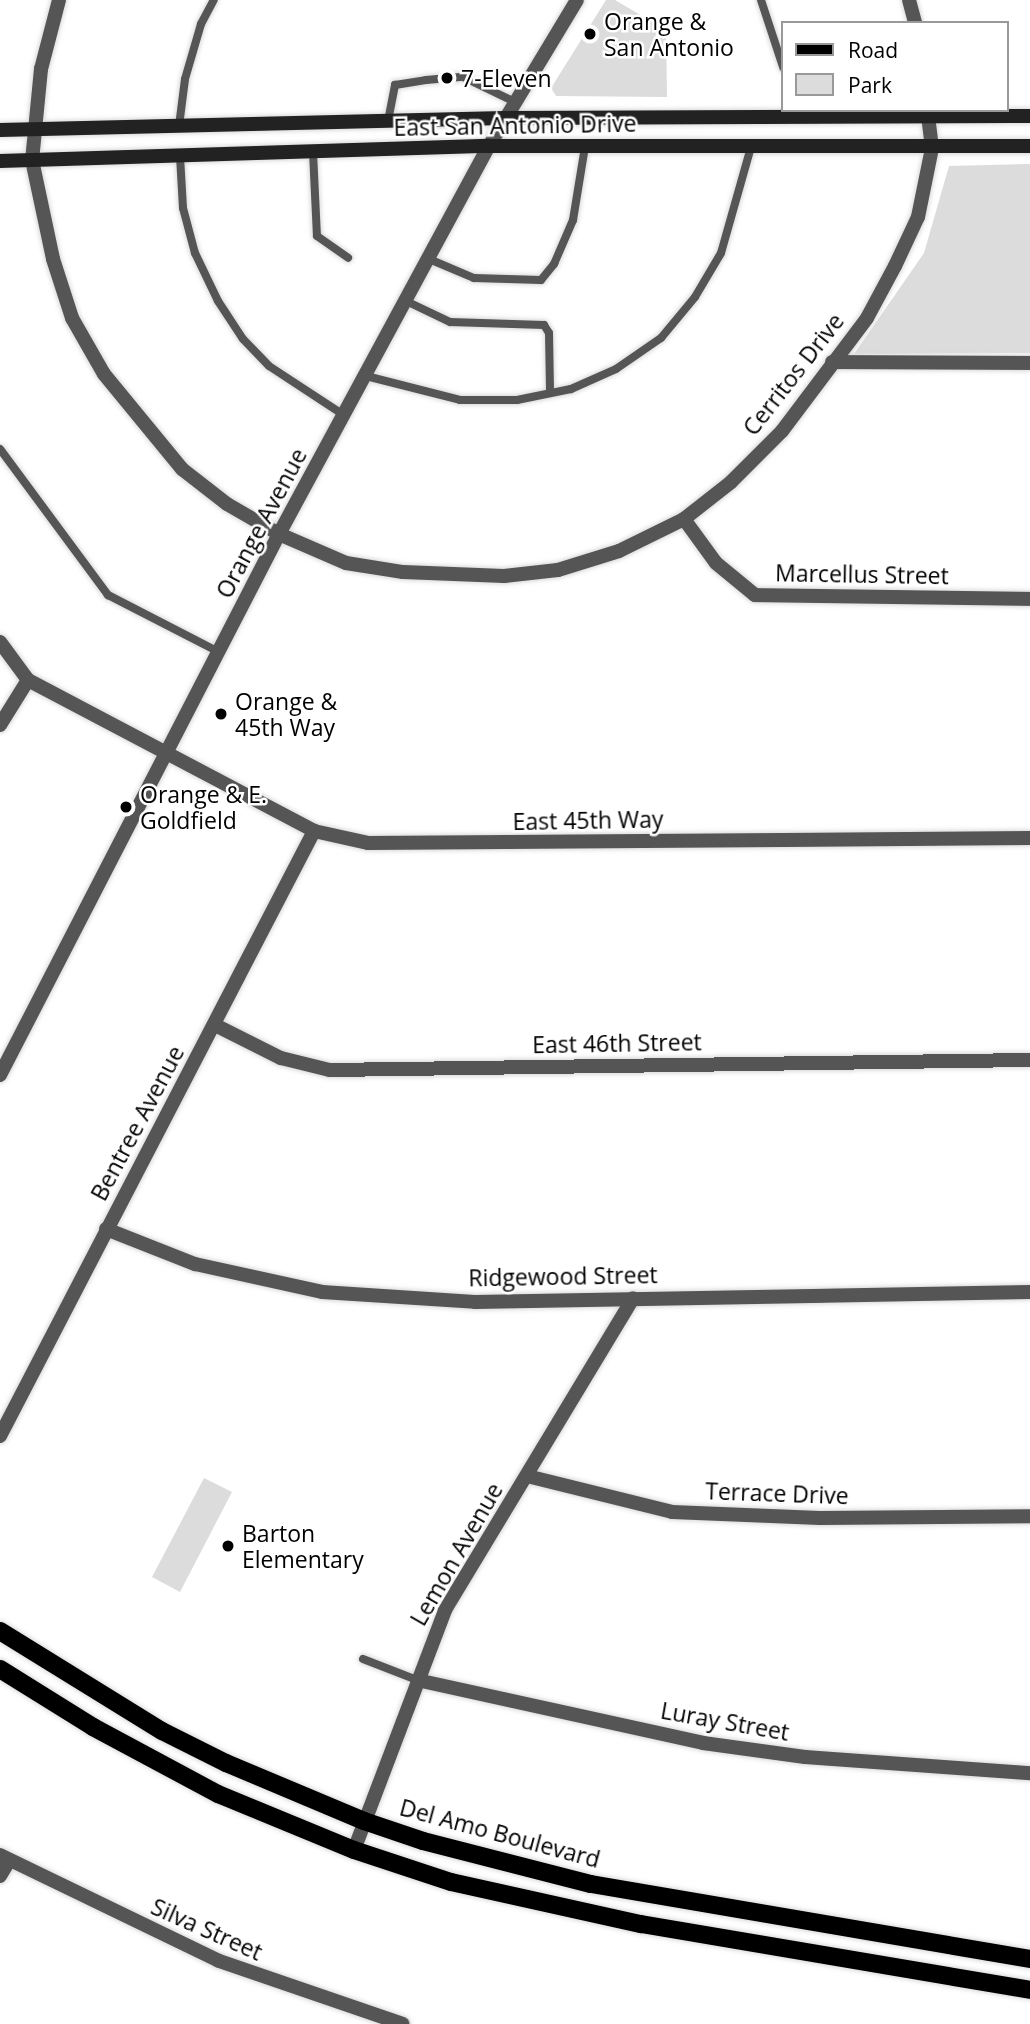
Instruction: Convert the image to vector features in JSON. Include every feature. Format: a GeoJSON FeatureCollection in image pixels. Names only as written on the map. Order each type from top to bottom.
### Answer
{"type":"FeatureCollection","features":[{"type":"Feature","properties":{"kind":"main road","name":"East San Antonio Drive"},"geometry":{"type":"LineString","coordinates":[[0,130],[799,114],[1030,116]]}},
{"type":"Feature","properties":{"kind":"main road","name":"East San Antonio Drive"},"geometry":{"type":"LineString","coordinates":[[0,161],[489,146],[1030,146]]}},
{"type":"Feature","properties":{"kind":"main road","name":"Del Amo Boulevard"},"geometry":{"type":"LineString","coordinates":[[0,1631],[162,1731],[364,1821],[516,1868],[592,1884],[1030,1959]]}},
{"type":"Feature","properties":{"kind":"main road"},"geometry":{"type":"LineString","coordinates":[[0,1669],[148,1758],[218,1794],[354,1850],[451,1882],[553,1907],[1030,1990]]}},
{"type":"Feature","properties":{"kind":"street","name":"Cerritos Drive"},"geometry":{"type":"LineString","coordinates":[[59,0],[41,69],[32,160],[53,258],[72,318],[104,374],[182,469],[226,504],[279,534],[346,563],[452,576],[504,576],[558,569],[619,551],[684,519],[731,482],[782,431],[867,318],[918,217],[932,148],[927,114]]}},
{"type":"Feature","properties":{"kind":"street","name":"Orange Avenue"},"geometry":{"type":"LineString","coordinates":[[0,1075],[279,534],[489,146],[577,0]]}},
{"type":"Feature","properties":{"kind":"street"},"geometry":{"type":"LineString","coordinates":[[909,0],[914,21]]}},
{"type":"Feature","properties":{"kind":"street"},"geometry":{"type":"LineString","coordinates":[[832,362],[1030,363]]}},
{"type":"Feature","properties":{"kind":"street","name":"Marcellus Street"},"geometry":{"type":"LineString","coordinates":[[684,519],[716,563],[755,595],[1030,599]]}},
{"type":"Feature","properties":{"kind":"street"},"geometry":{"type":"LineString","coordinates":[[0,642],[28,680],[0,725]]}},
{"type":"Feature","properties":{"kind":"street","name":"East 45th Way"},"geometry":{"type":"LineString","coordinates":[[28,680],[314,831],[368,844],[1030,838]]}},
{"type":"Feature","properties":{"kind":"street","name":"Bentree Avenue"},"geometry":{"type":"LineString","coordinates":[[0,1436],[314,831]]}},
{"type":"Feature","properties":{"kind":"street","name":"East 46th Street"},"geometry":{"type":"LineString","coordinates":[[215,1025],[281,1058],[330,1070],[1030,1060]]}},
{"type":"Feature","properties":{"kind":"street","name":"Ridgewood Street"},"geometry":{"type":"LineString","coordinates":[[106,1229],[195,1264],[323,1292],[475,1302],[1030,1292]]}},
{"type":"Feature","properties":{"kind":"street","name":"Lemon Avenue"},"geometry":{"type":"LineString","coordinates":[[354,1850],[445,1610],[633,1298]]}},
{"type":"Feature","properties":{"kind":"street","name":"Terrace Drive"},"geometry":{"type":"LineString","coordinates":[[527,1476],[672,1512],[820,1518],[1030,1516]]}},
{"type":"Feature","properties":{"kind":"street","name":"Luray Street"},"geometry":{"type":"LineString","coordinates":[[417,1679],[703,1743],[806,1757],[1030,1773]]}},
{"type":"Feature","properties":{"kind":"street"},"geometry":{"type":"LineString","coordinates":[[0,1876],[5,1858]]}},
{"type":"Feature","properties":{"kind":"street","name":"Silva Street"},"geometry":{"type":"LineString","coordinates":[[5,1858],[219,1961],[403,2024]]}},
{"type":"Feature","properties":{"kind":"lane"},"geometry":{"type":"LineString","coordinates":[[180,126],[185,79],[201,24],[214,0]]}},
{"type":"Feature","properties":{"kind":"lane"},"geometry":{"type":"LineString","coordinates":[[761,0],[782,64]]}},
{"type":"Feature","properties":{"kind":"lane"},"geometry":{"type":"LineString","coordinates":[[388,121],[395,85],[426,80],[463,77],[515,102]]}},
{"type":"Feature","properties":{"kind":"lane"},"geometry":{"type":"LineString","coordinates":[[429,259],[474,278],[541,280],[554,264],[573,220],[585,147]]}},
{"type":"Feature","properties":{"kind":"lane"},"geometry":{"type":"LineString","coordinates":[[366,376],[460,400],[517,400],[550,393],[616,369],[661,338],[695,297],[721,253],[751,147]]}},
{"type":"Feature","properties":{"kind":"lane"},"geometry":{"type":"LineString","coordinates":[[313,152],[317,236],[348,258]]}},
{"type":"Feature","properties":{"kind":"lane"},"geometry":{"type":"LineString","coordinates":[[180,156],[183,208],[195,253],[218,301],[243,339],[269,366],[344,415]]}},
{"type":"Feature","properties":{"kind":"lane"},"geometry":{"type":"LineString","coordinates":[[405,301],[450,322],[542,324],[548,331],[550,393]]}},
{"type":"Feature","properties":{"kind":"lane"},"geometry":{"type":"LineString","coordinates":[[0,449],[108,595],[219,652]]}},
{"type":"Feature","properties":{"kind":"lane"},"geometry":{"type":"LineString","coordinates":[[363,1659],[417,1679]]}},
{"type":"Feature","properties":{"kind":"green space"},"geometry":{"type":"Polygon","coordinates":[[[606,0],[615,0],[666,30],[667,97],[556,96],[551,88],[606,0]]]}},
{"type":"Feature","properties":{"kind":"green space"},"geometry":{"type":"Polygon","coordinates":[[[1030,164],[1030,353],[854,354],[924,253],[949,166],[1030,164]]]}},
{"type":"Feature","properties":{"kind":"green space"},"geometry":{"type":"Polygon","coordinates":[[[204,1478],[232,1492],[180,1592],[152,1577],[204,1478]]]}},
{"type":"Feature","properties":{"kind":"place","name":"Orange & San Antonio"},"geometry":{"type":"Point","coordinates":[590,34]}},
{"type":"Feature","properties":{"kind":"place","name":"7-Eleven"},"geometry":{"type":"Point","coordinates":[447,78]}},
{"type":"Feature","properties":{"kind":"place","name":"Orange & 45th Way"},"geometry":{"type":"Point","coordinates":[221,714]}},
{"type":"Feature","properties":{"kind":"place","name":"Orange & E. Goldfield"},"geometry":{"type":"Point","coordinates":[126,807]}},
{"type":"Feature","properties":{"kind":"place","name":"Barton Elementary"},"geometry":{"type":"Point","coordinates":[228,1546]}}]}
